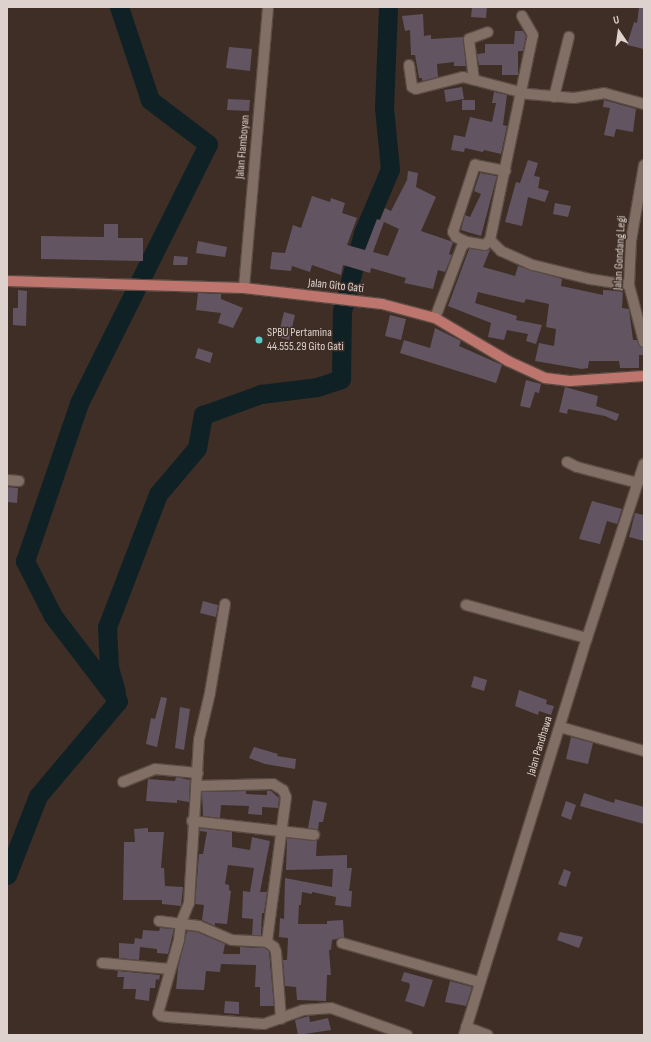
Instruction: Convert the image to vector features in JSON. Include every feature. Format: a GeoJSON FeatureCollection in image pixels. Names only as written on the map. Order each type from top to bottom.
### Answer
{"type":"FeatureCollection","features":[{"type":"Feature","properties":{"kind":"main road","name":"Jalan Gito Gati"},"geometry":{"type":"LineString","coordinates":[[7,281],[163,287],[244,288],[382,304],[434,318],[508,361],[545,378],[570,381],[644,376]]}},
{"type":"Feature","properties":{"kind":"street","name":"Jalan Flamboyan"},"geometry":{"type":"LineString","coordinates":[[244,288],[268,7]]}},
{"type":"Feature","properties":{"kind":"street"},"geometry":{"type":"LineString","coordinates":[[505,171],[475,165],[453,232],[456,237],[467,242],[485,245],[490,240],[523,92],[533,35],[522,16]]}},
{"type":"Feature","properties":{"kind":"street"},"geometry":{"type":"LineString","coordinates":[[474,80],[470,39],[488,32]]}},
{"type":"Feature","properties":{"kind":"street"},"geometry":{"type":"LineString","coordinates":[[554,97],[569,37]]}},
{"type":"Feature","properties":{"kind":"street"},"geometry":{"type":"LineString","coordinates":[[409,65],[412,87],[416,89],[426,88],[456,77],[523,92],[554,97],[577,98],[604,93],[644,104]]}},
{"type":"Feature","properties":{"kind":"street","name":"Jalan Gondang Legi"},"geometry":{"type":"LineString","coordinates":[[644,164],[640,211],[629,285],[644,342]]}},
{"type":"Feature","properties":{"kind":"street"},"geometry":{"type":"LineString","coordinates":[[490,240],[501,250],[533,265],[590,279],[629,285]]}},
{"type":"Feature","properties":{"kind":"street"},"geometry":{"type":"LineString","coordinates":[[434,318],[462,246],[467,242]]}},
{"type":"Feature","properties":{"kind":"street"},"geometry":{"type":"LineString","coordinates":[[566,462],[577,467],[638,483]]}},
{"type":"Feature","properties":{"kind":"street","name":"Jalan Pandhawa"},"geometry":{"type":"LineString","coordinates":[[465,1031],[587,638],[644,464]]}},
{"type":"Feature","properties":{"kind":"street"},"geometry":{"type":"LineString","coordinates":[[7,480],[19,482]]}},
{"type":"Feature","properties":{"kind":"street"},"geometry":{"type":"LineString","coordinates":[[225,604],[210,693],[199,740],[198,773],[192,821],[188,903],[181,923],[170,969],[159,1004],[158,1013],[161,1016],[264,1024],[303,1010],[331,1008],[407,1035]]}},
{"type":"Feature","properties":{"kind":"street"},"geometry":{"type":"LineString","coordinates":[[466,604],[587,638]]}},
{"type":"Feature","properties":{"kind":"street"},"geometry":{"type":"LineString","coordinates":[[560,727],[644,751]]}},
{"type":"Feature","properties":{"kind":"street"},"geometry":{"type":"LineString","coordinates":[[123,782],[155,769],[198,773]]}},
{"type":"Feature","properties":{"kind":"street"},"geometry":{"type":"LineString","coordinates":[[196,786],[278,786],[286,797],[267,942]]}},
{"type":"Feature","properties":{"kind":"street"},"geometry":{"type":"LineString","coordinates":[[192,821],[282,830],[314,835]]}},
{"type":"Feature","properties":{"kind":"street"},"geometry":{"type":"LineString","coordinates":[[159,921],[199,926],[232,940],[267,942],[276,952],[281,1019]]}},
{"type":"Feature","properties":{"kind":"street"},"geometry":{"type":"LineString","coordinates":[[342,943],[480,982]]}},
{"type":"Feature","properties":{"kind":"street"},"geometry":{"type":"LineString","coordinates":[[102,963],[170,969]]}},
{"type":"Feature","properties":{"kind":"street"},"geometry":{"type":"LineString","coordinates":[[465,1031],[488,1035]]}},
{"type":"Feature","properties":{"kind":"building"},"geometry":{"type":"Polygon","coordinates":[[[472,7],[487,7],[486,18],[471,17],[472,7]]]}},
{"type":"Feature","properties":{"kind":"building"},"geometry":{"type":"Polygon","coordinates":[[[639,7],[644,7],[644,49],[627,45],[634,22],[637,23],[639,7]]]}},
{"type":"Feature","properties":{"kind":"building"},"geometry":{"type":"Polygon","coordinates":[[[423,14],[424,36],[431,35],[431,39],[463,37],[466,66],[454,66],[454,62],[437,64],[438,77],[422,81],[422,78],[419,78],[415,55],[411,55],[410,30],[405,31],[402,16],[423,14]]]}},
{"type":"Feature","properties":{"kind":"building"},"geometry":{"type":"Polygon","coordinates":[[[515,31],[523,31],[526,36],[523,51],[518,51],[518,75],[502,75],[502,65],[479,65],[477,54],[485,53],[485,44],[514,44],[515,31]]]}},
{"type":"Feature","properties":{"kind":"building"},"geometry":{"type":"Polygon","coordinates":[[[229,47],[252,49],[250,71],[226,68],[229,47]]]}},
{"type":"Feature","properties":{"kind":"building"},"geometry":{"type":"Polygon","coordinates":[[[462,87],[464,99],[446,102],[444,90],[462,87]]]}},
{"type":"Feature","properties":{"kind":"building"},"geometry":{"type":"Polygon","coordinates":[[[494,92],[507,95],[503,125],[507,126],[501,154],[465,148],[464,152],[451,150],[454,135],[465,137],[470,117],[492,122],[496,103],[492,103],[494,92]]]}},
{"type":"Feature","properties":{"kind":"building"},"geometry":{"type":"Polygon","coordinates":[[[228,99],[250,100],[249,111],[227,110],[228,99]]]}},
{"type":"Feature","properties":{"kind":"building"},"geometry":{"type":"Polygon","coordinates":[[[462,100],[475,100],[475,110],[462,110],[462,100]]]}},
{"type":"Feature","properties":{"kind":"building"},"geometry":{"type":"Polygon","coordinates":[[[604,100],[636,109],[633,132],[616,129],[614,137],[604,135],[610,108],[603,107],[604,100]]]}},
{"type":"Feature","properties":{"kind":"building"},"geometry":{"type":"Polygon","coordinates":[[[528,160],[538,163],[534,176],[540,177],[538,188],[549,191],[545,202],[528,197],[522,226],[505,222],[516,182],[520,183],[528,160]]]}},
{"type":"Feature","properties":{"kind":"building"},"geometry":{"type":"Polygon","coordinates":[[[408,171],[418,173],[416,187],[436,197],[421,231],[453,242],[449,254],[452,255],[445,272],[438,270],[433,289],[404,283],[406,278],[371,268],[370,273],[343,265],[341,275],[312,265],[310,272],[292,266],[291,271],[270,269],[272,252],[285,253],[293,225],[301,228],[312,196],[330,202],[331,198],[345,203],[342,213],[357,218],[347,245],[365,250],[377,219],[380,220],[385,208],[391,211],[407,180],[408,171]],[[384,222],[373,252],[388,256],[399,229],[384,222]]]}},
{"type":"Feature","properties":{"kind":"building"},"geometry":{"type":"Polygon","coordinates":[[[480,173],[497,176],[481,236],[461,230],[465,215],[470,217],[481,194],[474,191],[480,173]]]}},
{"type":"Feature","properties":{"kind":"building"},"geometry":{"type":"Polygon","coordinates":[[[555,203],[571,206],[568,217],[553,214],[555,203]]]}},
{"type":"Feature","properties":{"kind":"building"},"geometry":{"type":"Polygon","coordinates":[[[104,224],[118,224],[118,238],[143,238],[143,261],[41,259],[41,236],[104,237],[104,224]]]}},
{"type":"Feature","properties":{"kind":"building"},"geometry":{"type":"Polygon","coordinates":[[[198,241],[227,247],[225,257],[196,253],[198,241]]]}},
{"type":"Feature","properties":{"kind":"building"},"geometry":{"type":"Polygon","coordinates":[[[469,249],[490,250],[483,267],[515,276],[518,266],[562,279],[561,286],[603,295],[603,290],[623,291],[622,308],[629,309],[633,340],[637,340],[643,348],[643,355],[639,355],[639,368],[620,368],[619,361],[589,361],[588,368],[582,369],[535,361],[539,343],[554,346],[556,329],[546,327],[549,304],[526,299],[524,303],[478,292],[475,303],[517,316],[516,320],[542,325],[536,344],[526,341],[528,334],[507,330],[504,340],[488,337],[491,323],[448,306],[469,249]]]}},
{"type":"Feature","properties":{"kind":"building"},"geometry":{"type":"Polygon","coordinates":[[[174,256],[188,257],[187,265],[173,265],[174,256]]]}},
{"type":"Feature","properties":{"kind":"building"},"geometry":{"type":"Polygon","coordinates":[[[18,290],[27,291],[26,326],[13,325],[13,308],[18,308],[18,290]]]}},
{"type":"Feature","properties":{"kind":"building"},"geometry":{"type":"Polygon","coordinates":[[[198,293],[221,294],[221,299],[243,308],[233,328],[218,323],[221,313],[196,310],[198,293]]]}},
{"type":"Feature","properties":{"kind":"building"},"geometry":{"type":"Polygon","coordinates":[[[284,312],[295,315],[289,340],[278,337],[284,312]]]}},
{"type":"Feature","properties":{"kind":"building"},"geometry":{"type":"Polygon","coordinates":[[[390,315],[406,319],[401,340],[385,336],[390,315]]]}},
{"type":"Feature","properties":{"kind":"building"},"geometry":{"type":"Polygon","coordinates":[[[435,328],[461,341],[459,346],[502,365],[496,383],[400,353],[404,340],[430,348],[435,328]]]}},
{"type":"Feature","properties":{"kind":"building"},"geometry":{"type":"Polygon","coordinates":[[[198,348],[213,353],[210,363],[195,358],[198,348]]]}},
{"type":"Feature","properties":{"kind":"building"},"geometry":{"type":"Polygon","coordinates":[[[526,380],[541,384],[539,393],[535,392],[530,408],[520,406],[526,380]]]}},
{"type":"Feature","properties":{"kind":"building"},"geometry":{"type":"Polygon","coordinates":[[[565,387],[598,396],[596,406],[619,414],[618,418],[616,421],[605,416],[568,409],[567,414],[559,412],[565,387]]]}},
{"type":"Feature","properties":{"kind":"building"},"geometry":{"type":"Polygon","coordinates":[[[7,487],[18,488],[17,503],[7,502],[7,487]]]}},
{"type":"Feature","properties":{"kind":"building"},"geometry":{"type":"Polygon","coordinates":[[[592,501],[622,509],[617,524],[607,521],[600,544],[579,539],[592,501]]]}},
{"type":"Feature","properties":{"kind":"building"},"geometry":{"type":"Polygon","coordinates":[[[635,513],[644,515],[644,541],[629,537],[635,513]]]}},
{"type":"Feature","properties":{"kind":"building"},"geometry":{"type":"Polygon","coordinates":[[[203,601],[218,605],[216,617],[200,613],[203,601]]]}},
{"type":"Feature","properties":{"kind":"building"},"geometry":{"type":"Polygon","coordinates":[[[474,676],[487,680],[484,691],[471,687],[474,676]]]}},
{"type":"Feature","properties":{"kind":"building"},"geometry":{"type":"Polygon","coordinates":[[[519,690],[547,700],[546,704],[554,706],[551,715],[539,711],[538,715],[515,706],[519,690]]]}},
{"type":"Feature","properties":{"kind":"building"},"geometry":{"type":"Polygon","coordinates":[[[161,697],[167,698],[157,747],[146,744],[151,718],[155,719],[161,697]]]}},
{"type":"Feature","properties":{"kind":"building"},"geometry":{"type":"Polygon","coordinates":[[[180,707],[190,709],[184,750],[175,748],[180,707]]]}},
{"type":"Feature","properties":{"kind":"building"},"geometry":{"type":"Polygon","coordinates":[[[571,737],[593,743],[588,764],[566,759],[571,737]]]}},
{"type":"Feature","properties":{"kind":"building"},"geometry":{"type":"Polygon","coordinates":[[[254,747],[278,754],[277,756],[296,759],[295,769],[265,764],[249,758],[254,747]]]}},
{"type":"Feature","properties":{"kind":"building"},"geometry":{"type":"Polygon","coordinates":[[[176,777],[190,780],[189,802],[177,800],[177,803],[146,801],[148,779],[175,781],[176,777]]]}},
{"type":"Feature","properties":{"kind":"building"},"geometry":{"type":"Polygon","coordinates":[[[246,791],[246,794],[267,795],[267,791],[271,791],[279,798],[278,808],[262,807],[262,815],[248,814],[249,806],[221,805],[220,818],[203,816],[202,792],[246,791]]]}},
{"type":"Feature","properties":{"kind":"building"},"geometry":{"type":"Polygon","coordinates":[[[584,793],[614,803],[615,799],[644,807],[644,824],[580,806],[584,793]]]}},
{"type":"Feature","properties":{"kind":"building"},"geometry":{"type":"Polygon","coordinates":[[[313,800],[327,803],[323,822],[319,822],[318,830],[308,828],[313,800]]]}},
{"type":"Feature","properties":{"kind":"building"},"geometry":{"type":"Polygon","coordinates":[[[566,801],[576,805],[571,820],[561,816],[566,801]]]}},
{"type":"Feature","properties":{"kind":"building"},"geometry":{"type":"Polygon","coordinates":[[[148,828],[148,832],[164,832],[161,868],[164,868],[165,886],[183,887],[181,906],[162,904],[162,900],[123,900],[124,842],[135,842],[134,829],[148,828]]]}},
{"type":"Feature","properties":{"kind":"building"},"geometry":{"type":"Polygon","coordinates":[[[200,828],[232,832],[232,847],[250,850],[252,837],[270,841],[260,892],[267,892],[264,913],[262,913],[261,935],[252,935],[253,919],[242,918],[243,891],[250,892],[254,868],[228,865],[225,884],[229,885],[229,890],[231,891],[227,924],[215,923],[215,926],[202,920],[204,905],[195,904],[199,854],[203,854],[207,832],[200,831],[200,828]]]}},
{"type":"Feature","properties":{"kind":"building"},"geometry":{"type":"Polygon","coordinates":[[[287,838],[317,840],[316,856],[347,855],[347,868],[352,868],[349,891],[352,891],[351,907],[335,905],[336,897],[312,892],[312,894],[302,892],[301,905],[299,905],[298,924],[327,924],[327,921],[343,920],[344,937],[332,940],[331,950],[329,950],[331,975],[327,975],[326,1001],[297,1000],[296,987],[285,986],[283,960],[287,960],[288,938],[279,937],[280,918],[284,919],[285,878],[332,887],[333,869],[286,870],[287,838]]]}},
{"type":"Feature","properties":{"kind":"building"},"geometry":{"type":"Polygon","coordinates":[[[564,869],[571,872],[566,887],[558,884],[564,869]]]}},
{"type":"Feature","properties":{"kind":"building"},"geometry":{"type":"Polygon","coordinates":[[[160,928],[174,929],[168,954],[157,953],[157,949],[140,947],[139,960],[119,958],[119,943],[134,944],[135,938],[142,939],[143,930],[159,931],[160,928]]]}},
{"type":"Feature","properties":{"kind":"building"},"geometry":{"type":"Polygon","coordinates":[[[187,931],[197,932],[225,944],[223,954],[240,954],[240,947],[265,948],[269,951],[274,1006],[260,1006],[260,987],[255,987],[256,965],[221,964],[220,972],[206,971],[204,990],[176,989],[178,968],[187,931]]]}},
{"type":"Feature","properties":{"kind":"building"},"geometry":{"type":"Polygon","coordinates":[[[560,932],[583,937],[579,948],[557,940],[560,932]]]}},
{"type":"Feature","properties":{"kind":"building"},"geometry":{"type":"Polygon","coordinates":[[[118,971],[160,975],[159,980],[156,979],[155,988],[150,988],[149,1001],[135,999],[136,989],[123,989],[124,977],[117,977],[118,971]]]}},
{"type":"Feature","properties":{"kind":"building"},"geometry":{"type":"Polygon","coordinates":[[[404,972],[433,980],[424,1007],[405,1001],[410,986],[409,983],[401,981],[404,972]]]}},
{"type":"Feature","properties":{"kind":"building"},"geometry":{"type":"Polygon","coordinates":[[[450,981],[472,987],[466,1006],[445,1002],[450,981]]]}},
{"type":"Feature","properties":{"kind":"building"},"geometry":{"type":"Polygon","coordinates":[[[225,1001],[239,1002],[239,1014],[224,1013],[225,1001]]]}},
{"type":"Feature","properties":{"kind":"building"},"geometry":{"type":"Polygon","coordinates":[[[309,1016],[310,1022],[328,1018],[331,1030],[298,1035],[295,1020],[309,1016]]]}},
{"type":"Feature","properties":{"kind":"waterway"},"geometry":{"type":"LineString","coordinates":[[7,875],[38,796],[118,701],[53,616],[25,561],[79,403],[208,144],[150,100],[119,7]]}},
{"type":"Feature","properties":{"kind":"waterway"},"geometry":{"type":"LineString","coordinates":[[116,692],[109,668],[107,627],[158,494],[197,448],[203,415],[261,394],[317,387],[341,379],[342,311],[363,233],[390,169],[384,108],[388,7]]}},
{"type":"Feature","properties":{"kind":"place","name":"SPBU Pertamina 44.555.29 Gito Gati"},"geometry":{"type":"Point","coordinates":[259,340]}}]}
